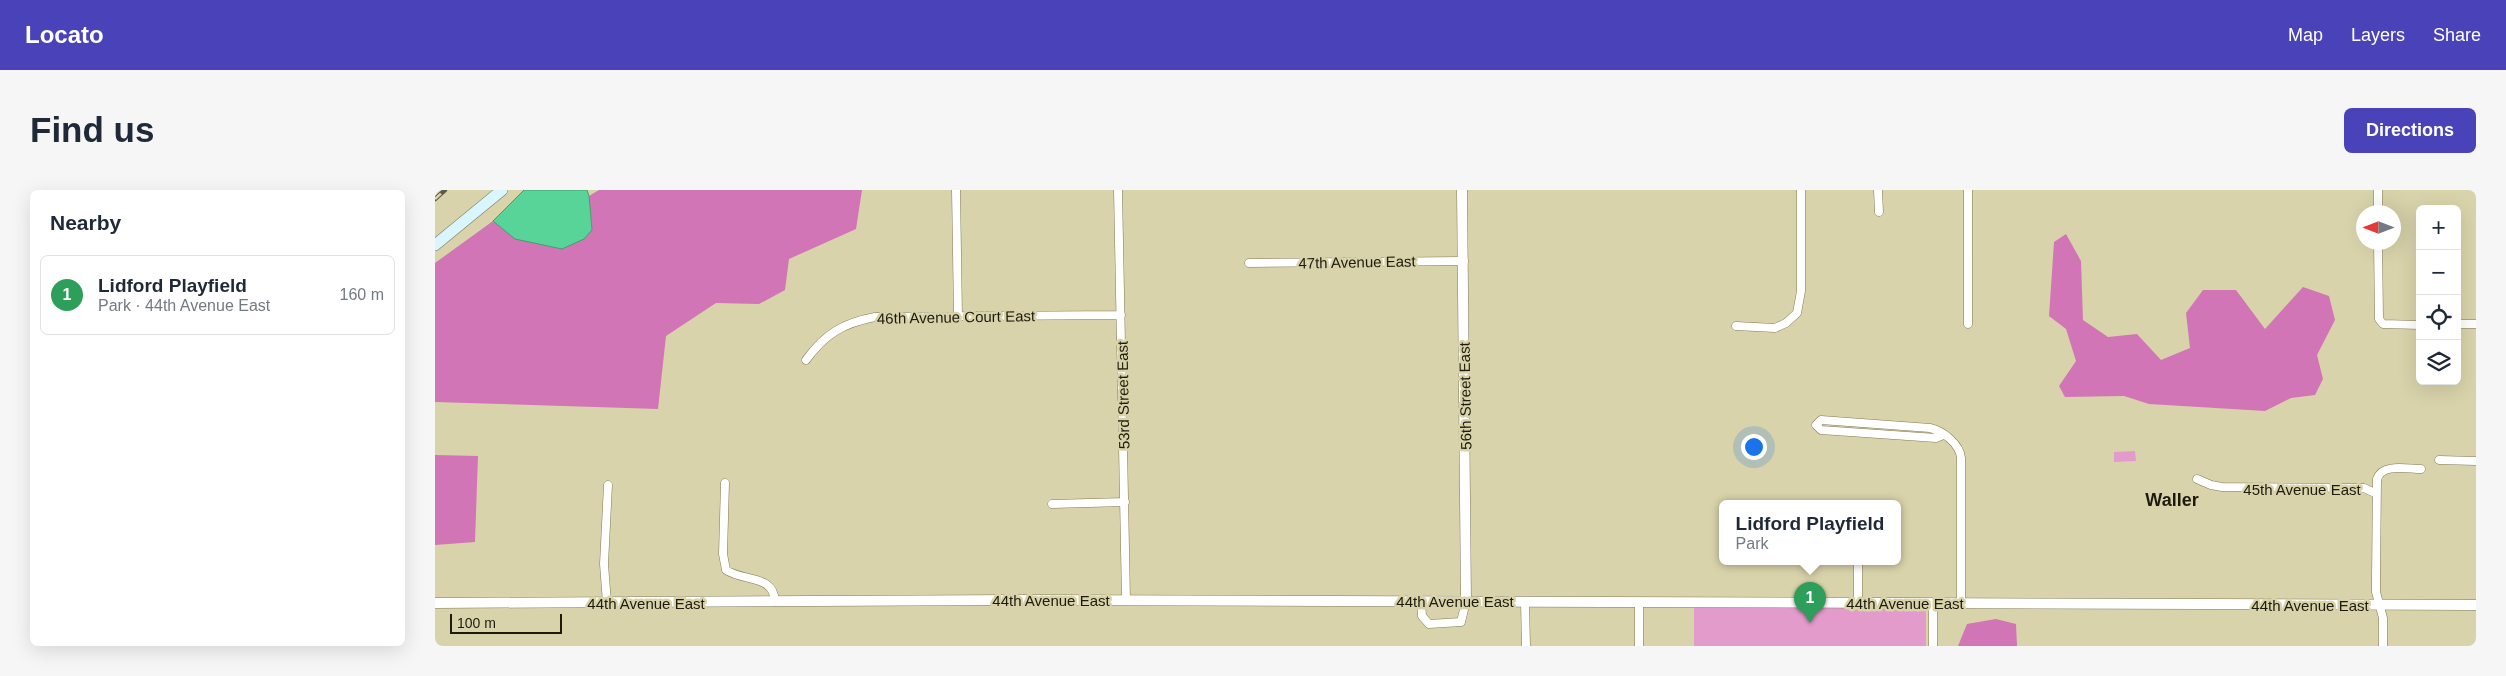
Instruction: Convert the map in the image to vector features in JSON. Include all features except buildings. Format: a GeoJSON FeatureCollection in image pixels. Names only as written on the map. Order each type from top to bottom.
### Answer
{"type":"FeatureCollection","features":[{"type":"Feature","properties":{"kind":"main road"},"geometry":{"type":"LineString","coordinates":[[435,245],[502,190]]}},
{"type":"Feature","properties":{"kind":"street"},"geometry":{"type":"LineString","coordinates":[[956,190],[957,315]]}},
{"type":"Feature","properties":{"kind":"street","name":"53rd Street East"},"geometry":{"type":"LineString","coordinates":[[1118,190],[1126,600]]}},
{"type":"Feature","properties":{"kind":"street","name":"56th Street East"},"geometry":{"type":"LineString","coordinates":[[1462,190],[1466,601]]}},
{"type":"Feature","properties":{"kind":"street"},"geometry":{"type":"LineString","coordinates":[[1736,326],[1775,328],[1783,325],[1797,313],[1801,291],[1801,190]]}},
{"type":"Feature","properties":{"kind":"street"},"geometry":{"type":"LineString","coordinates":[[1878,190],[1879,212]]}},
{"type":"Feature","properties":{"kind":"street"},"geometry":{"type":"LineString","coordinates":[[1968,190],[1968,324]]}},
{"type":"Feature","properties":{"kind":"street"},"geometry":{"type":"LineString","coordinates":[[2378,190],[2378,205]]}},
{"type":"Feature","properties":{"kind":"street"},"geometry":{"type":"LineString","coordinates":[[2378,250],[2379,319],[2383,324],[2416,325]]}},
{"type":"Feature","properties":{"kind":"street","name":"47th Avenue East"},"geometry":{"type":"LineString","coordinates":[[1249,263],[1464,261]]}},
{"type":"Feature","properties":{"kind":"street","name":"46th Avenue Court East"},"geometry":{"type":"LineString","coordinates":[[806,360],[824,338],[843,326],[860,320],[884,316],[1121,316]]}},
{"type":"Feature","properties":{"kind":"street"},"geometry":{"type":"LineString","coordinates":[[2461,324],[2476,324]]}},
{"type":"Feature","properties":{"kind":"street"},"geometry":{"type":"LineString","coordinates":[[1943,435],[1936,438],[1821,430],[1816,425],[1821,420],[1921,428],[1940,431],[1957,446],[1961,458],[1961,603]]}},
{"type":"Feature","properties":{"kind":"street"},"geometry":{"type":"LineString","coordinates":[[2439,460],[2476,460]]}},
{"type":"Feature","properties":{"kind":"street","name":"45th Avenue East"},"geometry":{"type":"LineString","coordinates":[[2197,479],[2222,487],[2362,488],[2375,493],[2378,475],[2382,470],[2421,469]]}},
{"type":"Feature","properties":{"kind":"street"},"geometry":{"type":"LineString","coordinates":[[725,483],[723,554],[726,570],[769,585],[775,594],[775,602]]}},
{"type":"Feature","properties":{"kind":"street"},"geometry":{"type":"LineString","coordinates":[[607,603],[604,564],[608,485]]}},
{"type":"Feature","properties":{"kind":"street"},"geometry":{"type":"LineString","coordinates":[[2375,493],[2376,586],[2381,606],[2383,646]]}},
{"type":"Feature","properties":{"kind":"street"},"geometry":{"type":"LineString","coordinates":[[1053,504],[1125,502]]}},
{"type":"Feature","properties":{"kind":"street"},"geometry":{"type":"LineString","coordinates":[[1858,603],[1859,565]]}},
{"type":"Feature","properties":{"kind":"street","name":"44th Avenue East"},"geometry":{"type":"LineString","coordinates":[[435,603],[1126,600],[2476,605]]}},
{"type":"Feature","properties":{"kind":"street"},"geometry":{"type":"LineString","coordinates":[[1421,601],[1423,616],[1429,624],[1461,622],[1466,601]]}},
{"type":"Feature","properties":{"kind":"street"},"geometry":{"type":"LineString","coordinates":[[1525,602],[1525,646]]}},
{"type":"Feature","properties":{"kind":"street"},"geometry":{"type":"LineString","coordinates":[[1639,602],[1639,646]]}},
{"type":"Feature","properties":{"kind":"street"},"geometry":{"type":"LineString","coordinates":[[1933,603],[1933,646]]}},
{"type":"Feature","properties":{"kind":"shaded area"},"geometry":{"type":"Polygon","coordinates":[[[524,190],[587,190],[592,230],[584,239],[562,249],[515,239],[493,221],[524,190]]]}},
{"type":"Feature","properties":{"kind":"shaded area"},"geometry":{"type":"Polygon","coordinates":[[[599,190],[862,190],[856,229],[789,259],[785,290],[759,304],[716,303],[666,336],[658,409],[435,402],[435,263],[493,221],[516,239],[592,230],[589,196],[599,190]]]}},
{"type":"Feature","properties":{"kind":"shaded area"},"geometry":{"type":"Polygon","coordinates":[[[2066,234],[2081,261],[2083,320],[2108,337],[2137,334],[2161,360],[2190,348],[2186,313],[2203,290],[2236,290],[2265,329],[2303,287],[2329,296],[2335,320],[2317,355],[2323,379],[2315,395],[2291,398],[2265,411],[2149,404],[2124,396],[2065,397],[2059,386],[2076,361],[2066,329],[2049,316],[2054,242],[2066,234]]]}},
{"type":"Feature","properties":{"kind":"shaded area"},"geometry":{"type":"Polygon","coordinates":[[[2135,451],[2136,461],[2114,462],[2114,452],[2135,451]]]}},
{"type":"Feature","properties":{"kind":"shaded area"},"geometry":{"type":"Polygon","coordinates":[[[435,455],[478,456],[475,542],[435,545],[435,455]]]}},
{"type":"Feature","properties":{"kind":"shaded area"},"geometry":{"type":"Polygon","coordinates":[[[1694,607],[1926,608],[1926,646],[1694,646],[1694,607]]]}},
{"type":"Feature","properties":{"kind":"shaded area"},"geometry":{"type":"Polygon","coordinates":[[[1996,619],[2016,624],[2017,646],[1958,646],[1967,624],[1996,619]]]}},
{"type":"Feature","properties":{"kind":"railway"},"geometry":{"type":"LineString","coordinates":[[435,199],[445,190]]}},
{"type":"Feature","properties":{"kind":"place","name":"Lidford Playfield"},"geometry":{"type":"Point","coordinates":[1810,623]}},
{"type":"Feature","properties":{"kind":"district","name":"Waller"},"geometry":{"type":"Point","coordinates":[2172,500]}}]}
